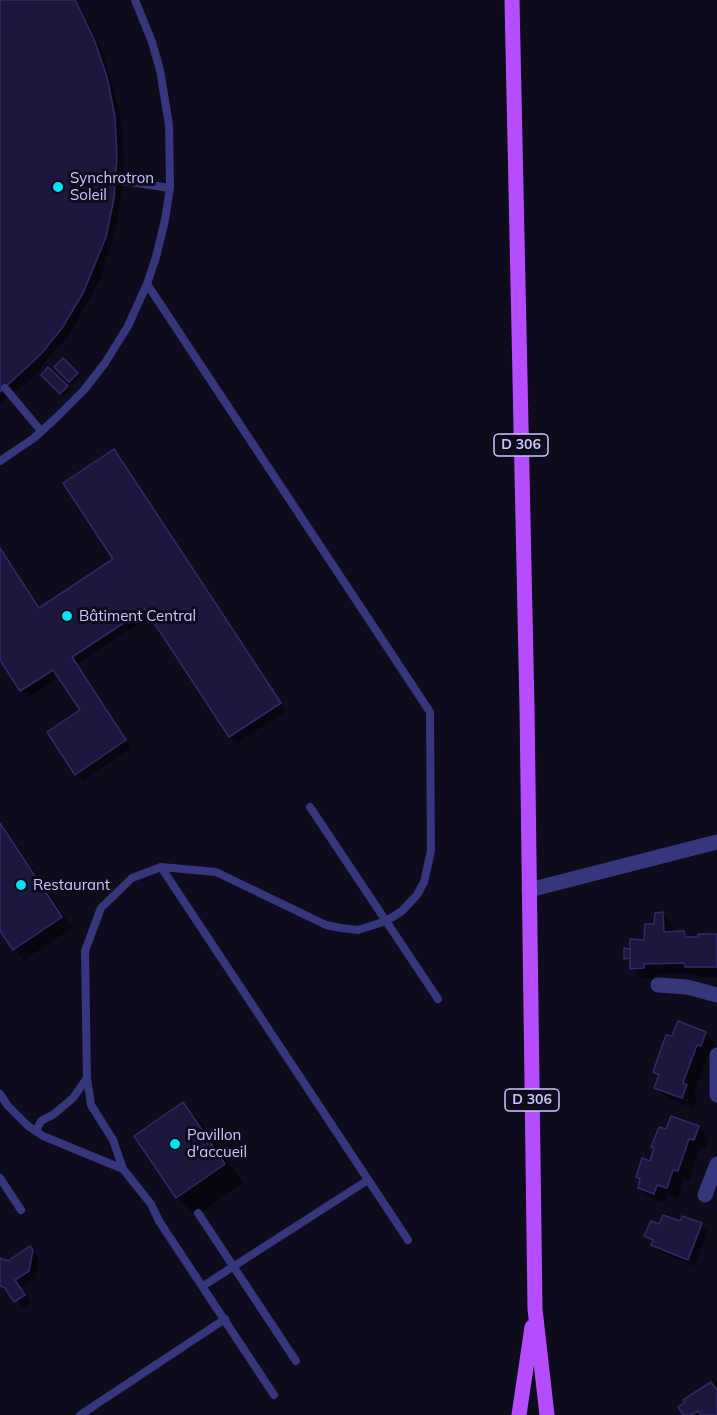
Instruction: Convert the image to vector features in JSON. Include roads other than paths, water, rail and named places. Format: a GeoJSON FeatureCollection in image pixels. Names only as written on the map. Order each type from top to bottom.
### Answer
{"type":"FeatureCollection","features":[{"type":"Feature","properties":{"kind":"main road","name":"D 306"},"geometry":{"type":"LineString","coordinates":[[512,0],[530,890],[535,1309],[548,1415]]}},
{"type":"Feature","properties":{"kind":"main road","name":"D 306"},"geometry":{"type":"LineString","coordinates":[[519,1415],[535,1309]]}},
{"type":"Feature","properties":{"kind":"street"},"geometry":{"type":"LineString","coordinates":[[530,890],[717,842]]}},
{"type":"Feature","properties":{"kind":"street"},"geometry":{"type":"LineString","coordinates":[[658,985],[687,987],[717,995]]}},
{"type":"Feature","properties":{"kind":"street"},"geometry":{"type":"LineString","coordinates":[[717,1054],[717,1095]]}},
{"type":"Feature","properties":{"kind":"street"},"geometry":{"type":"LineString","coordinates":[[705,1195],[717,1164]]}},
{"type":"Feature","properties":{"kind":"lane"},"geometry":{"type":"LineString","coordinates":[[0,461],[41,431],[84,390],[105,363],[128,326],[147,284],[156,257],[170,188],[171,153],[166,100],[152,42],[135,0]]}},
{"type":"Feature","properties":{"kind":"lane"},"geometry":{"type":"LineString","coordinates":[[116,180],[170,188]]}},
{"type":"Feature","properties":{"kind":"lane"},"geometry":{"type":"LineString","coordinates":[[147,284],[429,712],[431,851],[424,882],[417,896],[402,911],[386,921],[358,930],[326,925],[216,872],[161,867],[132,878],[101,908],[85,951],[87,1078],[91,1105],[113,1140],[123,1169],[151,1204],[159,1221],[274,1395]]}},
{"type":"Feature","properties":{"kind":"lane"},"geometry":{"type":"LineString","coordinates":[[5,388],[41,431]]}},
{"type":"Feature","properties":{"kind":"lane"},"geometry":{"type":"LineString","coordinates":[[310,807],[438,999]]}},
{"type":"Feature","properties":{"kind":"lane"},"geometry":{"type":"LineString","coordinates":[[161,867],[408,1240]]}},
{"type":"Feature","properties":{"kind":"lane"},"geometry":{"type":"LineString","coordinates":[[36,1131],[41,1121],[54,1114],[73,1098],[87,1078]]}},
{"type":"Feature","properties":{"kind":"lane"},"geometry":{"type":"LineString","coordinates":[[0,1094],[8,1106],[43,1136],[123,1169]]}},
{"type":"Feature","properties":{"kind":"lane"},"geometry":{"type":"LineString","coordinates":[[0,1178],[21,1210]]}},
{"type":"Feature","properties":{"kind":"lane"},"geometry":{"type":"LineString","coordinates":[[203,1286],[368,1180]]}},
{"type":"Feature","properties":{"kind":"lane"},"geometry":{"type":"LineString","coordinates":[[198,1213],[296,1361]]}},
{"type":"Feature","properties":{"kind":"lane"},"geometry":{"type":"LineString","coordinates":[[80,1415],[225,1319]]}},
{"type":"Feature","properties":{"kind":"place","name":"Synchrotron Soleil"},"geometry":{"type":"Point","coordinates":[58,187]}},
{"type":"Feature","properties":{"kind":"place","name":"Bâtiment Central"},"geometry":{"type":"Point","coordinates":[67,616]}},
{"type":"Feature","properties":{"kind":"place","name":"Restaurant"},"geometry":{"type":"Point","coordinates":[21,885]}},
{"type":"Feature","properties":{"kind":"place","name":"Pavillon d'accueil"},"geometry":{"type":"Point","coordinates":[175,1144]}}]}
